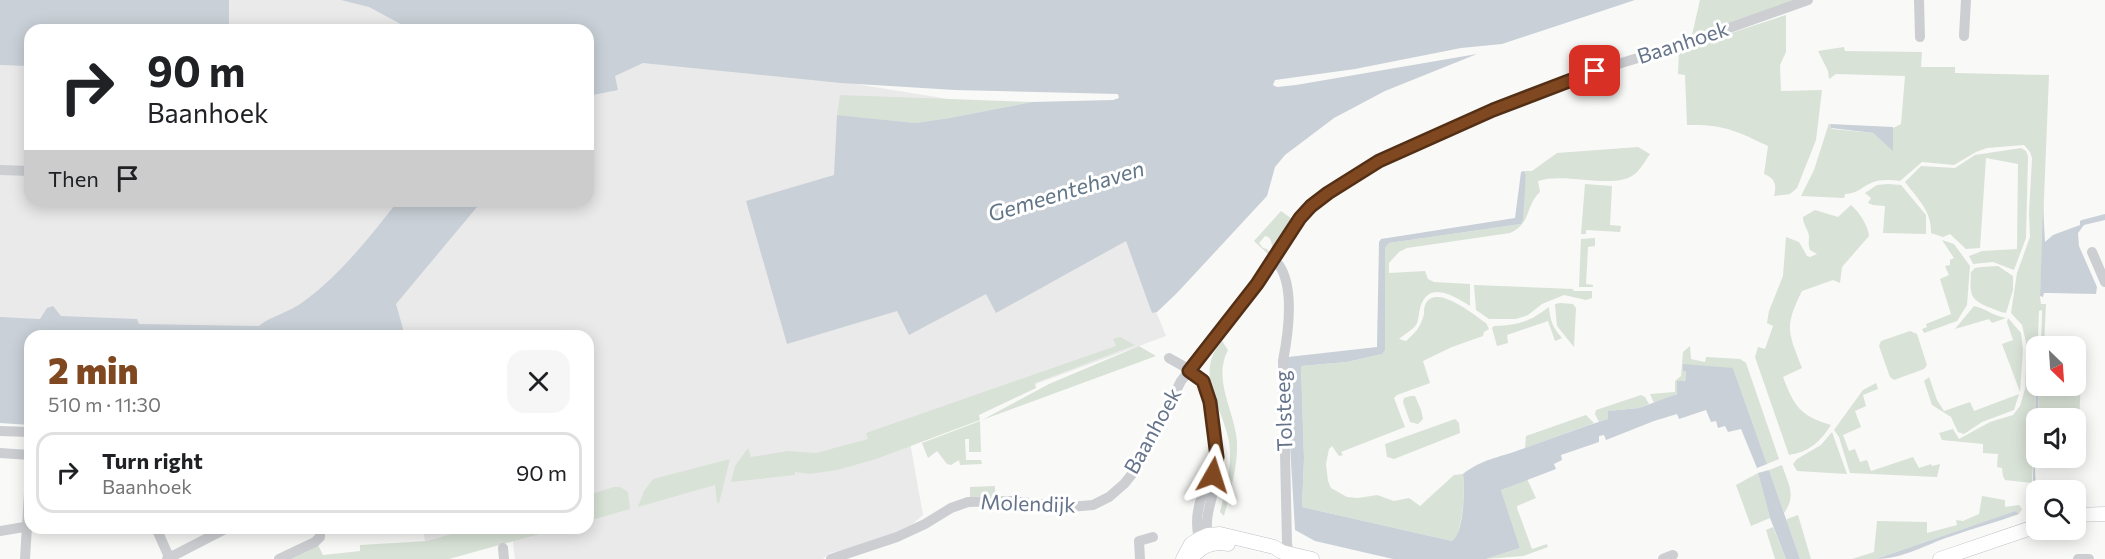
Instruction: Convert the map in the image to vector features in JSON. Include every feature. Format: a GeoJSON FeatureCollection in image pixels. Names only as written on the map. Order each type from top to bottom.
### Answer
{"type":"FeatureCollection","features":[{"type":"Feature","properties":{"kind":"street","name":"Baanhoek"},"geometry":{"type":"LineString","coordinates":[[1124,484],[1137,468],[1181,381],[1257,284],[1300,218],[1311,206],[1349,179],[1379,161],[1493,110],[1595,71],[1684,44],[1808,0]]}},
{"type":"Feature","properties":{"kind":"street"},"geometry":{"type":"LineString","coordinates":[[1919,0],[1920,37]]}},
{"type":"Feature","properties":{"kind":"street"},"geometry":{"type":"LineString","coordinates":[[1964,36],[1966,0]]}},
{"type":"Feature","properties":{"kind":"street"},"geometry":{"type":"LineString","coordinates":[[0,170],[24,171]]}},
{"type":"Feature","properties":{"kind":"street"},"geometry":{"type":"LineString","coordinates":[[2092,252],[2105,282]]}},
{"type":"Feature","properties":{"kind":"street","name":"Tolsteeg"},"geometry":{"type":"LineString","coordinates":[[1279,265],[1287,282],[1287,337],[1283,361],[1287,555]]}},
{"type":"Feature","properties":{"kind":"street"},"geometry":{"type":"LineString","coordinates":[[1169,358],[1203,381],[1210,402],[1217,457],[1213,475],[1214,485],[1206,519],[1205,539],[1191,559]]}},
{"type":"Feature","properties":{"kind":"street"},"geometry":{"type":"LineString","coordinates":[[0,430],[24,432]]}},
{"type":"Feature","properties":{"kind":"street"},"geometry":{"type":"LineString","coordinates":[[0,453],[24,455]]}},
{"type":"Feature","properties":{"kind":"street","name":"Molendijk"},"geometry":{"type":"LineString","coordinates":[[831,559],[897,537],[951,508],[968,502],[1011,501],[1070,507],[1093,505],[1109,497],[1124,484]]}},
{"type":"Feature","properties":{"kind":"street"},"geometry":{"type":"LineString","coordinates":[[2086,515],[2105,514]]}},
{"type":"Feature","properties":{"kind":"street"},"geometry":{"type":"LineString","coordinates":[[0,531],[24,527]]}},
{"type":"Feature","properties":{"kind":"street"},"geometry":{"type":"LineString","coordinates":[[1940,559],[1955,556],[2026,530]]}},
{"type":"Feature","properties":{"kind":"street"},"geometry":{"type":"LineString","coordinates":[[25,559],[27,534]]}},
{"type":"Feature","properties":{"kind":"street"},"geometry":{"type":"LineString","coordinates":[[159,534],[169,559],[216,534]]}},
{"type":"Feature","properties":{"kind":"street"},"geometry":{"type":"LineString","coordinates":[[279,559],[315,542],[320,534]]}},
{"type":"Feature","properties":{"kind":"street"},"geometry":{"type":"LineString","coordinates":[[1140,559],[1140,541],[1153,537]]}},
{"type":"Feature","properties":{"kind":"street"},"geometry":{"type":"LineString","coordinates":[[1183,559],[1191,544],[1205,539],[1274,554],[1312,559]]}},
{"type":"Feature","properties":{"kind":"street"},"geometry":{"type":"LineString","coordinates":[[2078,559],[2089,559]]}},
{"type":"Feature","properties":{"kind":"shaded area"},"geometry":{"type":"Polygon","coordinates":[[[0,0],[405,0],[441,24],[24,24],[24,207],[402,207],[322,309],[282,330],[146,330],[0,323],[0,0]]]}},
{"type":"Feature","properties":{"kind":"shaded area"},"geometry":{"type":"Polygon","coordinates":[[[1700,0],[1801,0],[1692,35],[1700,0]]]}},
{"type":"Feature","properties":{"kind":"shaded area"},"geometry":{"type":"Polygon","coordinates":[[[1786,15],[1786,52],[1780,65],[1781,91],[1822,90],[1816,140],[1797,188],[1790,194],[1774,196],[1774,182],[1764,174],[1768,146],[1729,130],[1687,125],[1685,75],[1678,74],[1679,50],[1786,15]]]}},
{"type":"Feature","properties":{"kind":"shaded area"},"geometry":{"type":"Polygon","coordinates":[[[627,47],[1079,120],[1166,336],[908,431],[923,515],[898,537],[830,553],[823,559],[515,559],[512,534],[594,534],[594,330],[390,330],[384,290],[467,207],[594,207],[594,80],[627,47]]]}},
{"type":"Feature","properties":{"kind":"shaded area"},"geometry":{"type":"Polygon","coordinates":[[[1844,47],[1845,51],[1922,52],[1921,67],[1955,67],[1955,73],[2049,75],[2040,297],[2041,304],[2046,304],[2044,336],[2041,336],[2042,310],[2039,311],[2038,336],[2026,336],[2026,343],[2022,325],[2011,313],[2017,273],[2030,237],[2032,158],[2024,145],[1987,148],[1954,165],[1922,162],[1900,181],[1874,182],[1845,194],[1844,198],[1801,196],[1814,170],[1829,123],[1832,129],[1873,133],[1893,150],[1893,128],[1901,124],[1905,76],[1836,74],[1829,79],[1828,71],[1818,51],[1844,47]]]}},
{"type":"Feature","properties":{"kind":"shaded area"},"geometry":{"type":"Polygon","coordinates":[[[1594,54],[1599,65],[1574,75],[1569,64],[1594,54]]]}},
{"type":"Feature","properties":{"kind":"shaded area"},"geometry":{"type":"Polygon","coordinates":[[[840,95],[1032,102],[915,123],[837,115],[840,95]]]}},
{"type":"Feature","properties":{"kind":"shaded area"},"geometry":{"type":"Polygon","coordinates":[[[1638,147],[1650,154],[1632,176],[1623,180],[1561,178],[1538,181],[1540,192],[1535,197],[1522,224],[1510,233],[1407,248],[1399,252],[1389,263],[1389,273],[1425,271],[1428,279],[1434,282],[1470,284],[1470,306],[1451,295],[1430,293],[1421,305],[1416,325],[1399,339],[1406,341],[1415,332],[1423,319],[1425,305],[1430,299],[1437,297],[1455,302],[1486,323],[1489,329],[1484,332],[1483,336],[1423,361],[1430,383],[1394,398],[1405,427],[1341,452],[1343,455],[1339,456],[1332,446],[1329,449],[1326,464],[1328,481],[1331,488],[1347,497],[1377,495],[1394,501],[1409,498],[1420,506],[1454,475],[1463,474],[1463,507],[1456,539],[1452,541],[1302,507],[1304,458],[1301,366],[1347,362],[1382,354],[1385,248],[1389,243],[1521,224],[1526,175],[1524,171],[1532,171],[1557,153],[1638,147]]]}},
{"type":"Feature","properties":{"kind":"shaded area"},"geometry":{"type":"Polygon","coordinates":[[[2021,148],[2028,156],[2026,238],[2014,270],[1993,262],[1973,264],[1969,256],[1982,251],[2017,249],[2018,164],[1986,158],[1980,248],[1966,249],[1950,234],[1943,237],[1931,233],[1926,211],[1905,182],[1921,166],[1955,168],[1975,155],[2021,148]]]}},
{"type":"Feature","properties":{"kind":"shaded area"},"geometry":{"type":"Polygon","coordinates":[[[1585,184],[1612,186],[1610,225],[1621,226],[1620,232],[1586,230],[1586,234],[1581,234],[1585,184]]]}},
{"type":"Feature","properties":{"kind":"shaded area"},"geometry":{"type":"Polygon","coordinates":[[[1877,185],[1901,185],[1926,215],[1926,234],[1883,233],[1885,206],[1868,203],[1871,198],[1865,193],[1877,185]]]}},
{"type":"Feature","properties":{"kind":"shaded area"},"geometry":{"type":"Polygon","coordinates":[[[1851,205],[1863,219],[1869,236],[1842,267],[1840,283],[1833,280],[1802,291],[1792,313],[1790,330],[1802,368],[1783,377],[1795,403],[1805,414],[1831,425],[1813,445],[1789,455],[1755,357],[1758,347],[1765,349],[1773,326],[1767,323],[1769,311],[1783,276],[1786,237],[1799,242],[1807,256],[1817,254],[1810,250],[1809,236],[1803,217],[1815,210],[1838,217],[1851,205]]]}},
{"type":"Feature","properties":{"kind":"shaded area"},"geometry":{"type":"Polygon","coordinates":[[[1281,211],[1292,219],[1274,249],[1268,237],[1265,236],[1259,243],[1267,249],[1269,255],[1254,241],[1281,211]]]}},
{"type":"Feature","properties":{"kind":"shaded area"},"geometry":{"type":"Polygon","coordinates":[[[1595,238],[1595,246],[1588,247],[1586,284],[1593,285],[1593,287],[1579,287],[1581,239],[1595,238]]]}},
{"type":"Feature","properties":{"kind":"shaded area"},"geometry":{"type":"Polygon","coordinates":[[[1942,240],[1954,244],[1970,266],[1967,305],[1957,321],[1924,333],[1922,329],[1927,327],[1926,324],[1951,314],[1940,279],[1949,275],[1945,266],[1950,265],[1950,260],[1954,258],[1942,240]]]}},
{"type":"Feature","properties":{"kind":"shaded area"},"geometry":{"type":"Polygon","coordinates":[[[1998,266],[2013,276],[2013,290],[2006,313],[1977,301],[1971,290],[1971,272],[1975,268],[1998,266]]]}},
{"type":"Feature","properties":{"kind":"shaded area"},"geometry":{"type":"Polygon","coordinates":[[[1474,285],[1592,291],[1592,298],[1586,300],[1564,295],[1516,319],[1489,319],[1476,310],[1474,285]]]}},
{"type":"Feature","properties":{"kind":"shaded area"},"geometry":{"type":"Polygon","coordinates":[[[1555,304],[1573,304],[1576,308],[1574,347],[1557,326],[1555,304]]]}},
{"type":"Feature","properties":{"kind":"shaded area"},"geometry":{"type":"Polygon","coordinates":[[[1974,306],[2006,318],[1992,323],[1989,319],[1955,329],[1974,306]]]}},
{"type":"Feature","properties":{"kind":"shaded area"},"geometry":{"type":"Polygon","coordinates":[[[1549,307],[1552,324],[1562,338],[1555,341],[1548,321],[1507,335],[1508,343],[1497,346],[1492,328],[1494,326],[1523,322],[1549,307]]]}},
{"type":"Feature","properties":{"kind":"shaded area"},"geometry":{"type":"Polygon","coordinates":[[[2008,318],[2021,333],[2023,350],[2020,392],[2002,344],[2013,340],[2007,322],[2008,318]]]}},
{"type":"Feature","properties":{"kind":"shaded area"},"geometry":{"type":"Polygon","coordinates":[[[1910,331],[1917,334],[1927,365],[1924,369],[1894,380],[1890,377],[1879,346],[1881,341],[1910,331]]]}},
{"type":"Feature","properties":{"kind":"shaded area"},"geometry":{"type":"Polygon","coordinates":[[[1120,337],[1135,345],[1035,383],[1036,388],[979,415],[980,420],[876,459],[837,470],[810,474],[795,472],[795,475],[731,482],[735,466],[748,448],[751,457],[788,451],[816,453],[868,439],[866,433],[1116,346],[1113,339],[1120,337]]]}},
{"type":"Feature","properties":{"kind":"shaded area"},"geometry":{"type":"Polygon","coordinates":[[[1222,341],[1228,350],[1222,373],[1223,384],[1237,442],[1235,470],[1224,516],[1220,512],[1228,478],[1230,451],[1226,429],[1210,378],[1210,366],[1214,353],[1222,341]]]}},
{"type":"Feature","properties":{"kind":"shaded area"},"geometry":{"type":"Polygon","coordinates":[[[1139,346],[1156,356],[982,420],[1049,384],[1139,346]]]}},
{"type":"Feature","properties":{"kind":"shaded area"},"geometry":{"type":"Polygon","coordinates":[[[1690,346],[1691,359],[1705,362],[1706,357],[1740,359],[1746,363],[1779,459],[1767,464],[1733,368],[1686,371],[1683,385],[1677,393],[1654,403],[1650,394],[1675,392],[1675,381],[1681,376],[1683,352],[1690,346]]]}},
{"type":"Feature","properties":{"kind":"shaded area"},"geometry":{"type":"Polygon","coordinates":[[[2026,368],[2026,396],[2036,396],[2035,408],[2026,408],[2026,468],[2033,468],[2032,480],[2026,480],[2026,482],[2005,480],[2002,468],[1997,467],[1998,454],[1983,453],[1983,444],[1942,440],[1939,433],[1953,429],[1959,439],[1990,422],[2013,415],[2020,406],[2025,389],[2026,368]]]}},
{"type":"Feature","properties":{"kind":"shaded area"},"geometry":{"type":"Polygon","coordinates":[[[1929,377],[1937,400],[1944,411],[1970,402],[1974,411],[2019,394],[2014,410],[1982,422],[1964,434],[1958,432],[1951,417],[1932,405],[1924,381],[1929,377]]]}},
{"type":"Feature","properties":{"kind":"shaded area"},"geometry":{"type":"Polygon","coordinates":[[[1876,383],[1878,389],[1863,395],[1866,406],[1855,411],[1861,427],[1843,435],[1849,451],[1855,449],[1860,462],[1867,460],[1871,471],[1913,457],[1919,468],[1940,464],[1937,477],[1850,473],[1839,437],[1834,430],[1863,390],[1876,383]]]}},
{"type":"Feature","properties":{"kind":"shaded area"},"geometry":{"type":"Polygon","coordinates":[[[1641,395],[1649,404],[1639,408],[1608,411],[1608,419],[1599,422],[1595,414],[1596,410],[1641,395]]]}},
{"type":"Feature","properties":{"kind":"shaded area"},"geometry":{"type":"Polygon","coordinates":[[[1415,396],[1421,410],[1423,419],[1418,424],[1410,422],[1403,402],[1404,398],[1415,396]]]}},
{"type":"Feature","properties":{"kind":"shaded area"},"geometry":{"type":"Polygon","coordinates":[[[2039,396],[2080,396],[2080,408],[2038,408],[2039,396]]]}},
{"type":"Feature","properties":{"kind":"shaded area"},"geometry":{"type":"Polygon","coordinates":[[[1586,415],[1594,423],[1525,448],[1526,436],[1586,415]]]}},
{"type":"Feature","properties":{"kind":"shaded area"},"geometry":{"type":"Polygon","coordinates":[[[1455,419],[1459,423],[1460,433],[1394,459],[1387,457],[1385,444],[1455,419]]]}},
{"type":"Feature","properties":{"kind":"shaded area"},"geometry":{"type":"Polygon","coordinates":[[[980,421],[981,452],[969,452],[969,439],[965,439],[966,460],[981,460],[982,464],[960,465],[959,460],[951,465],[947,464],[937,451],[928,458],[922,443],[980,421]]]}},
{"type":"Feature","properties":{"kind":"shaded area"},"geometry":{"type":"Polygon","coordinates":[[[1832,432],[1847,474],[1797,471],[1793,464],[1797,459],[1821,445],[1832,432]]]}},
{"type":"Feature","properties":{"kind":"shaded area"},"geometry":{"type":"Polygon","coordinates":[[[730,459],[719,503],[717,503],[715,485],[638,507],[644,491],[653,479],[730,459]]]}},
{"type":"Feature","properties":{"kind":"shaded area"},"geometry":{"type":"Polygon","coordinates":[[[1782,465],[1791,495],[1784,513],[1769,470],[1782,465]]]}},
{"type":"Feature","properties":{"kind":"shaded area"},"geometry":{"type":"Polygon","coordinates":[[[1758,473],[1770,518],[1751,526],[1736,485],[1758,473]]]}},
{"type":"Feature","properties":{"kind":"shaded area"},"geometry":{"type":"Polygon","coordinates":[[[1527,479],[1536,498],[1517,508],[1532,549],[1547,544],[1548,547],[1523,556],[1486,559],[1520,548],[1501,490],[1527,479]]]}},
{"type":"Feature","properties":{"kind":"shaded area"},"geometry":{"type":"Polygon","coordinates":[[[995,486],[995,496],[970,497],[970,487],[995,486]]]}},
{"type":"Feature","properties":{"kind":"shaded area"},"geometry":{"type":"Polygon","coordinates":[[[620,487],[628,492],[630,509],[594,519],[594,493],[620,487]]]}},
{"type":"Feature","properties":{"kind":"shaded area"},"geometry":{"type":"Polygon","coordinates":[[[1982,496],[2005,500],[2005,507],[2019,505],[2022,509],[2019,514],[2015,511],[1876,559],[1852,559],[1874,552],[1877,521],[1927,522],[1927,533],[1957,525],[1956,520],[1963,521],[1979,514],[1982,496]]]}},
{"type":"Feature","properties":{"kind":"shaded area"},"geometry":{"type":"Polygon","coordinates":[[[1798,515],[1811,559],[1800,559],[1787,522],[1787,519],[1798,515]]]}},
{"type":"Feature","properties":{"kind":"shaded area"},"geometry":{"type":"Polygon","coordinates":[[[1773,527],[1786,559],[1775,559],[1766,530],[1773,527]]]}},
{"type":"Feature","properties":{"kind":"shaded area"},"geometry":{"type":"Polygon","coordinates":[[[424,534],[506,534],[426,548],[424,534]]]}},
{"type":"Feature","properties":{"kind":"shaded area"},"geometry":{"type":"Polygon","coordinates":[[[452,534],[539,534],[449,559],[284,559],[317,543],[323,555],[360,551],[360,545],[427,541],[452,534]]]}},
{"type":"Feature","properties":{"kind":"water"},"geometry":{"type":"Polygon","coordinates":[[[0,0],[229,0],[229,24],[24,24],[24,66],[0,65],[0,0]]]}},
{"type":"Feature","properties":{"kind":"water","name":"Gemeentehaven"},"geometry":{"type":"Polygon","coordinates":[[[341,0],[1635,0],[1502,44],[1461,48],[1355,69],[1275,80],[1273,85],[1277,87],[1296,85],[1477,54],[1385,91],[1334,118],[1285,155],[1275,167],[1267,196],[1157,312],[1152,313],[1126,241],[996,313],[986,294],[909,335],[897,311],[787,344],[746,201],[834,175],[837,115],[915,123],[1032,102],[1113,100],[1119,98],[1118,94],[955,90],[841,83],[643,63],[615,76],[618,90],[594,95],[594,24],[401,24],[369,7],[341,0]]]}},
{"type":"Feature","properties":{"kind":"water"},"geometry":{"type":"Polygon","coordinates":[[[1830,124],[1893,127],[1893,151],[1873,133],[1831,128],[1830,124]]]}},
{"type":"Feature","properties":{"kind":"water"},"geometry":{"type":"Polygon","coordinates":[[[1524,171],[1526,175],[1521,224],[1389,243],[1385,248],[1385,350],[1382,354],[1347,362],[1301,366],[1304,458],[1302,507],[1452,541],[1459,530],[1461,520],[1464,500],[1463,474],[1490,459],[1608,419],[1608,411],[1639,408],[1677,394],[1677,381],[1685,381],[1686,371],[1683,371],[1683,364],[1733,368],[1767,464],[1757,468],[1741,429],[1728,432],[1725,426],[1718,428],[1716,421],[1711,422],[1706,410],[1679,419],[1677,414],[1606,440],[1604,435],[1599,436],[1599,442],[1561,455],[1562,460],[1554,464],[1556,469],[1501,490],[1520,548],[1486,559],[1393,559],[1315,541],[1295,530],[1287,393],[1288,357],[1377,347],[1379,242],[1381,239],[1515,218],[1521,172],[1524,171]]]}},
{"type":"Feature","properties":{"kind":"water"},"geometry":{"type":"Polygon","coordinates":[[[2043,205],[2045,242],[2053,235],[2080,225],[2082,220],[2105,214],[2105,220],[2084,225],[2078,233],[2079,246],[2097,287],[2096,294],[2044,293],[2043,297],[2040,296],[2043,205]]]}},
{"type":"Feature","properties":{"kind":"water"},"geometry":{"type":"Polygon","coordinates":[[[393,207],[477,207],[396,304],[403,330],[24,330],[24,425],[0,423],[0,317],[40,319],[47,308],[53,306],[61,316],[137,319],[139,324],[259,326],[298,306],[317,291],[365,242],[393,207]]]}},
{"type":"Feature","properties":{"kind":"water"},"geometry":{"type":"Polygon","coordinates":[[[2036,396],[2039,396],[2038,408],[2035,408],[2036,396]]]}},
{"type":"Feature","properties":{"kind":"water"},"geometry":{"type":"Polygon","coordinates":[[[2033,468],[2035,468],[2036,480],[2033,480],[2033,468]]]}},
{"type":"Feature","properties":{"kind":"water"},"geometry":{"type":"Polygon","coordinates":[[[1769,470],[1800,559],[1786,559],[1770,518],[1758,473],[1769,470]]]}},
{"type":"Feature","properties":{"kind":"water"},"geometry":{"type":"Polygon","coordinates":[[[2015,511],[2019,514],[1942,539],[1896,557],[1876,559],[2015,511]]]}},
{"type":"Feature","properties":{"kind":"route"},"geometry":{"type":"LineString","coordinates":[[1213,475],[1217,457],[1210,402],[1203,381],[1189,371],[1257,284],[1300,218],[1311,206],[1379,161],[1493,110],[1595,71]]}}]}
